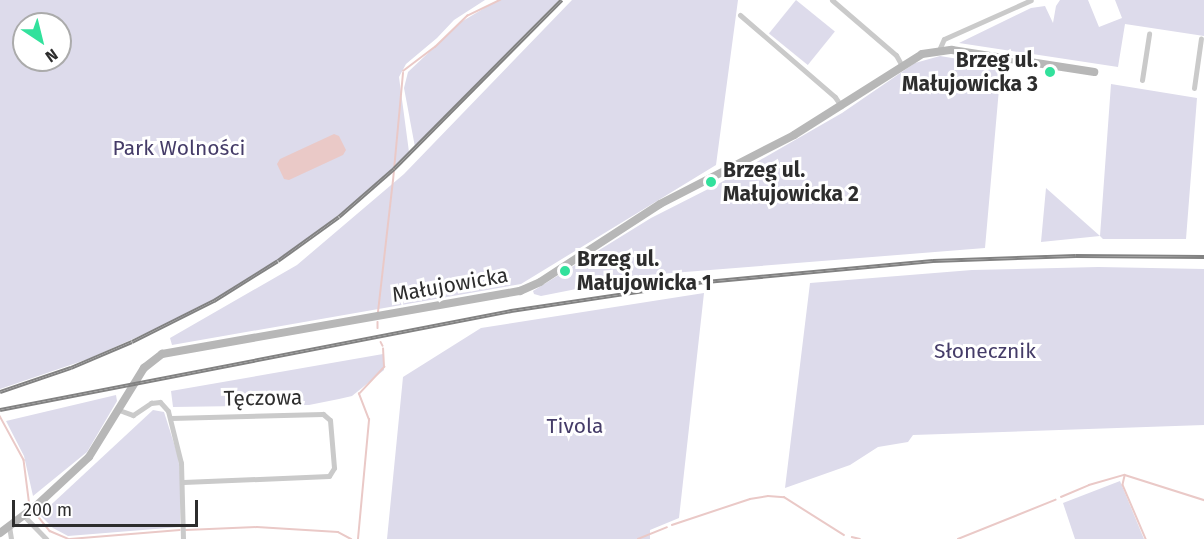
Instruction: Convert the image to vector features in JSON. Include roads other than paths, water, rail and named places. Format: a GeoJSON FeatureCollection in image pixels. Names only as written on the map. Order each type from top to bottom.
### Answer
{"type":"FeatureCollection","features":[{"type":"Feature","properties":{"kind":"street"},"geometry":{"type":"LineString","coordinates":[[832,0],[896,55],[902,66]]}},
{"type":"Feature","properties":{"kind":"street","name":"Małujowicka"},"geometry":{"type":"LineString","coordinates":[[939,50],[944,39],[1031,0]]}},
{"type":"Feature","properties":{"kind":"street"},"geometry":{"type":"LineString","coordinates":[[740,15],[835,98],[841,106]]}},
{"type":"Feature","properties":{"kind":"street"},"geometry":{"type":"LineString","coordinates":[[1142,80],[1149,34]]}},
{"type":"Feature","properties":{"kind":"street"},"geometry":{"type":"LineString","coordinates":[[1194,88],[1202,38]]}},
{"type":"Feature","properties":{"kind":"street","name":"Małujowicka"},"geometry":{"type":"LineString","coordinates":[[0,533],[30,511],[89,458],[144,368],[162,354],[502,296],[530,287],[640,216],[794,135],[922,54],[939,50],[1094,72]]}},
{"type":"Feature","properties":{"kind":"street"},"geometry":{"type":"LineString","coordinates":[[119,410],[133,415],[151,403],[160,402],[171,418],[183,482],[183,537]]}},
{"type":"Feature","properties":{"kind":"street","name":"Tęczowa"},"geometry":{"type":"LineString","coordinates":[[171,418],[322,414],[330,420],[334,468],[329,476],[183,482]]}},
{"type":"Feature","properties":{"kind":"street"},"geometry":{"type":"LineString","coordinates":[[30,511],[46,539]]}},
{"type":"Feature","properties":{"kind":"street"},"geometry":{"type":"LineString","coordinates":[[9,526],[11,539]]}},
{"type":"Feature","properties":{"kind":"waterway"},"geometry":{"type":"LineString","coordinates":[[403,71],[435,47],[467,16],[500,0]]}},
{"type":"Feature","properties":{"kind":"waterway"},"geometry":{"type":"LineString","coordinates":[[378,312],[403,73]]}},
{"type":"Feature","properties":{"kind":"waterway"},"geometry":{"type":"LineString","coordinates":[[378,322],[378,328]]}},
{"type":"Feature","properties":{"kind":"waterway"},"geometry":{"type":"LineString","coordinates":[[381,342],[383,346]]}},
{"type":"Feature","properties":{"kind":"waterway"},"geometry":{"type":"LineString","coordinates":[[358,539],[369,420],[359,394],[384,367],[383,349]]}},
{"type":"Feature","properties":{"kind":"waterway"},"geometry":{"type":"LineString","coordinates":[[0,416],[24,460],[30,507]]}},
{"type":"Feature","properties":{"kind":"waterway"},"geometry":{"type":"LineString","coordinates":[[1061,497],[1089,485],[1125,475],[1204,500]]}},
{"type":"Feature","properties":{"kind":"waterway"},"geometry":{"type":"LineString","coordinates":[[1125,476],[1123,485],[1146,539]]}},
{"type":"Feature","properties":{"kind":"waterway"},"geometry":{"type":"LineString","coordinates":[[672,525],[750,499],[768,496],[784,497],[844,535]]}},
{"type":"Feature","properties":{"kind":"waterway"},"geometry":{"type":"LineString","coordinates":[[958,539],[1055,500]]}},
{"type":"Feature","properties":{"kind":"waterway"},"geometry":{"type":"LineString","coordinates":[[33,510],[50,531],[69,539]]}},
{"type":"Feature","properties":{"kind":"waterway"},"geometry":{"type":"LineString","coordinates":[[186,530],[257,527],[338,532],[351,539]]}},
{"type":"Feature","properties":{"kind":"waterway"},"geometry":{"type":"LineString","coordinates":[[638,539],[667,527]]}},
{"type":"Feature","properties":{"kind":"waterway"},"geometry":{"type":"LineString","coordinates":[[70,539],[180,530]]}},
{"type":"Feature","properties":{"kind":"waterway"},"geometry":{"type":"LineString","coordinates":[[852,537],[860,539]]}},
{"type":"Feature","properties":{"kind":"railway"},"geometry":{"type":"LineString","coordinates":[[0,392],[71,368],[132,342],[214,301],[278,261],[339,217],[394,169],[562,0]]}},
{"type":"Feature","properties":{"kind":"railway"},"geometry":{"type":"LineString","coordinates":[[0,410],[511,311],[706,282],[933,261],[1076,256],[1204,257]]}},
{"type":"Feature","properties":{"kind":"place","name":"Brzeg ul. Małujowicka 3"},"geometry":{"type":"Point","coordinates":[1050,72]}},
{"type":"Feature","properties":{"kind":"place","name":"Brzeg ul. Małujowicka 2"},"geometry":{"type":"Point","coordinates":[711,182]}},
{"type":"Feature","properties":{"kind":"place","name":"Brzeg ul. Małujowicka 1"},"geometry":{"type":"Point","coordinates":[565,271]}},
{"type":"Feature","properties":{"kind":"park label","name":"Park Wolności"},"geometry":{"type":"Point","coordinates":[179,148]}},
{"type":"Feature","properties":{"kind":"park label","name":"Słonecznik"},"geometry":{"type":"Point","coordinates":[985,351]}},
{"type":"Feature","properties":{"kind":"park label","name":"Tivola"},"geometry":{"type":"Point","coordinates":[575,426]}}]}
